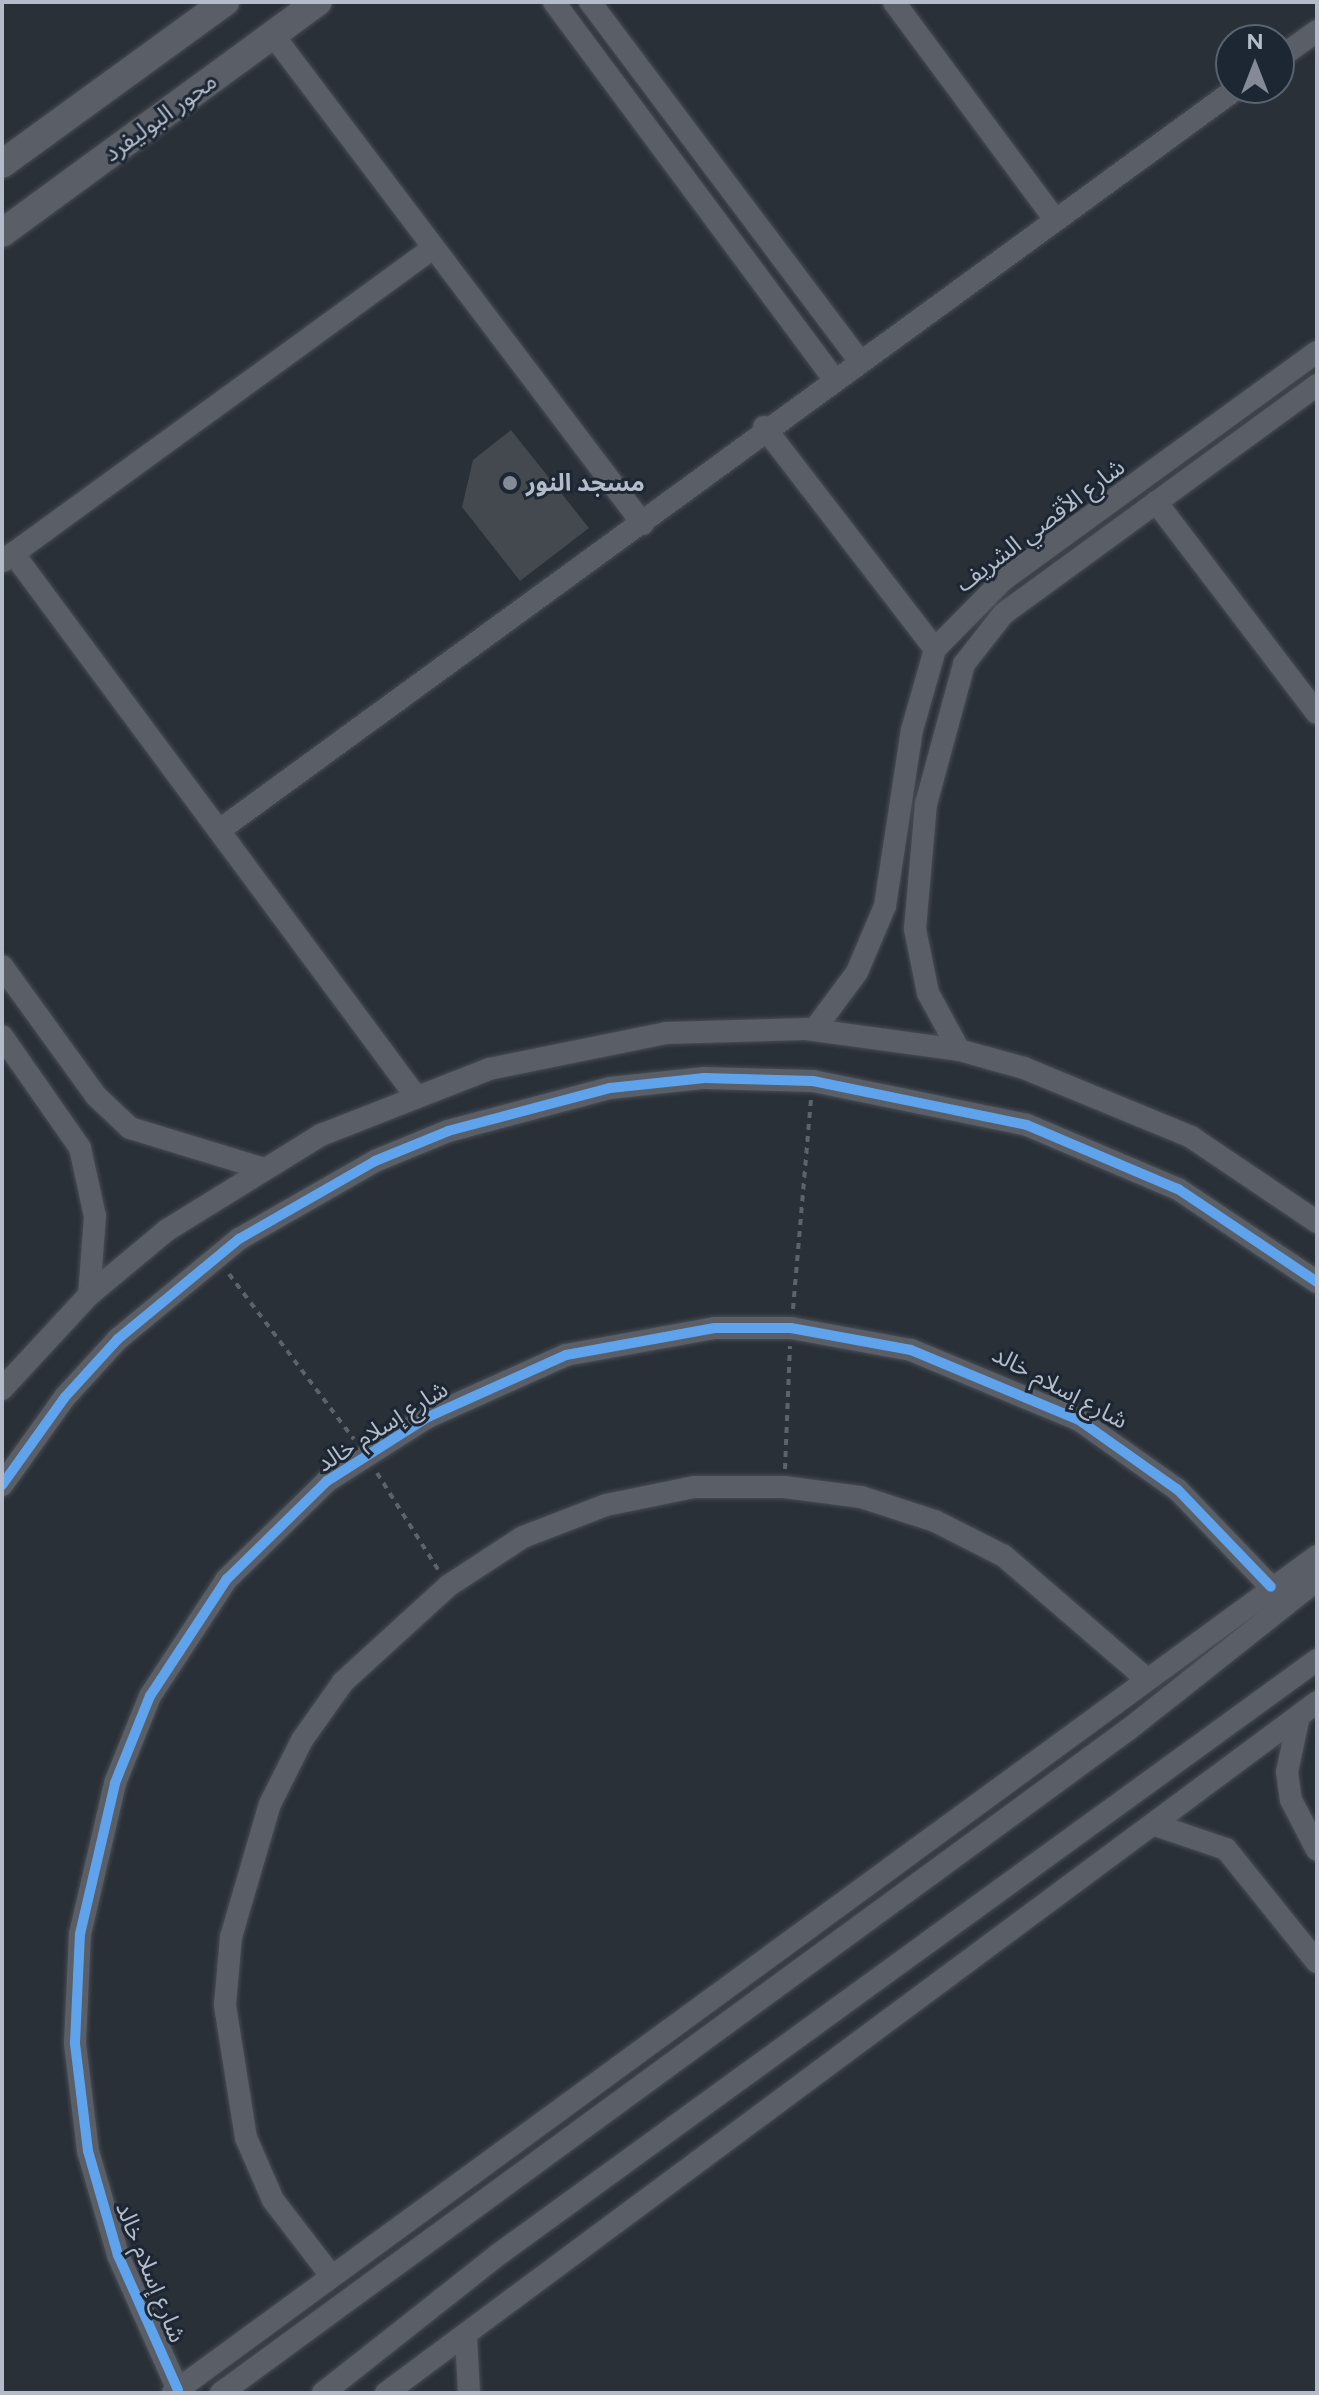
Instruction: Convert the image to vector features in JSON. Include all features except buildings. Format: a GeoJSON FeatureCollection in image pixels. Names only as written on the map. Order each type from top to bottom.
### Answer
{"type":"FeatureCollection","features":[{"type":"Feature","properties":{"kind":"street"},"geometry":{"type":"LineString","coordinates":[[2,164],[225,2]]}},
{"type":"Feature","properties":{"kind":"street","name":"محور البوليفرد"},"geometry":{"type":"LineString","coordinates":[[2,233],[318,2]]}},
{"type":"Feature","properties":{"kind":"street"},"geometry":{"type":"LineString","coordinates":[[554,2],[833,377]]}},
{"type":"Feature","properties":{"kind":"street"},"geometry":{"type":"LineString","coordinates":[[590,2],[858,359]]}},
{"type":"Feature","properties":{"kind":"street"},"geometry":{"type":"LineString","coordinates":[[894,2],[1054,218]]}},
{"type":"Feature","properties":{"kind":"street"},"geometry":{"type":"LineString","coordinates":[[1295,47],[1317,31]]}},
{"type":"Feature","properties":{"kind":"street"},"geometry":{"type":"LineString","coordinates":[[273,35],[429,251],[643,524]]}},
{"type":"Feature","properties":{"kind":"street"},"geometry":{"type":"LineString","coordinates":[[221,829],[643,524],[764,427],[1215,104]]}},
{"type":"Feature","properties":{"kind":"street"},"geometry":{"type":"LineString","coordinates":[[415,1095],[221,829],[8,557],[429,251]]}},
{"type":"Feature","properties":{"kind":"street","name":"شارع الأقصي الشريف"},"geometry":{"type":"LineString","coordinates":[[814,1030],[857,972],[885,906],[912,730],[935,649],[1003,580],[1317,352]]}},
{"type":"Feature","properties":{"kind":"street","name":"شارع الأقصي الشريف"},"geometry":{"type":"LineString","coordinates":[[959,1050],[928,993],[915,929],[926,804],[955,686],[1003,614],[1317,385]]}},
{"type":"Feature","properties":{"kind":"street"},"geometry":{"type":"LineString","coordinates":[[764,427],[935,649]]}},
{"type":"Feature","properties":{"kind":"street"},"geometry":{"type":"LineString","coordinates":[[1156,502],[1313,701]]}},
{"type":"Feature","properties":{"kind":"street"},"geometry":{"type":"LineString","coordinates":[[2,966],[96,1096],[130,1128],[261,1168]]}},
{"type":"Feature","properties":{"kind":"street"},"geometry":{"type":"LineString","coordinates":[[2,1389],[89,1295],[167,1230],[261,1168],[415,1095],[577,1047],[666,1033],[814,1030],[959,1050],[1109,1099],[1191,1137],[1317,1222]]}},
{"type":"Feature","properties":{"kind":"street"},"geometry":{"type":"LineString","coordinates":[[2,1036],[80,1148],[95,1216],[89,1295]]}},
{"type":"Feature","properties":{"kind":"street"},"geometry":{"type":"LineString","coordinates":[[2,1485],[107,1351],[216,1256],[375,1161],[523,1107],[610,1088],[704,1078],[813,1081],[949,1103],[1104,1153],[1247,1231],[1317,1282]]}},
{"type":"Feature","properties":{"kind":"street","name":"شارع إسلام خالد"},"geometry":{"type":"LineString","coordinates":[[176,2391],[118,2255],[88,2151],[75,1988],[89,1880],[131,1739],[190,1629],[257,1544],[365,1454],[495,1382],[566,1355],[715,1328],[791,1328],[925,1354],[1079,1420],[1178,1490],[1271,1587]]}},
{"type":"Feature","properties":{"kind":"street"},"geometry":{"type":"LineString","coordinates":[[329,2273],[273,2200],[246,2138],[228,2045],[231,1937],[270,1804],[302,1740],[362,1661],[448,1586],[523,1537],[606,1505],[694,1487],[784,1487],[876,1502],[935,1521],[1004,1556],[1143,1676]]}},
{"type":"Feature","properties":{"kind":"street"},"geometry":{"type":"LineString","coordinates":[[176,2391],[329,2273],[1143,1676],[1317,1556]]}},
{"type":"Feature","properties":{"kind":"street"},"geometry":{"type":"LineString","coordinates":[[221,2393],[1129,1729],[1317,1580]]}},
{"type":"Feature","properties":{"kind":"street"},"geometry":{"type":"LineString","coordinates":[[323,2393],[499,2254],[1317,1660]]}},
{"type":"Feature","properties":{"kind":"street"},"geometry":{"type":"LineString","coordinates":[[386,2393],[1158,1826],[1308,1709]]}},
{"type":"Feature","properties":{"kind":"street"},"geometry":{"type":"LineString","coordinates":[[1308,1709],[1287,1772],[1291,1800],[1317,1850]]}},
{"type":"Feature","properties":{"kind":"street"},"geometry":{"type":"LineString","coordinates":[[1158,1826],[1226,1849],[1317,1962]]}},
{"type":"Feature","properties":{"kind":"street"},"geometry":{"type":"LineString","coordinates":[[466,2337],[469,2393]]}},
{"type":"Feature","properties":{"kind":"path"},"geometry":{"type":"LineString","coordinates":[[784,1487],[791,1328],[813,1081]]}},
{"type":"Feature","properties":{"kind":"path"},"geometry":{"type":"LineString","coordinates":[[216,1256],[365,1454],[448,1586]]}},
{"type":"Feature","properties":{"kind":"cycle path"},"geometry":{"type":"LineString","coordinates":[[2,1485],[65,1397],[118,1339],[239,1239],[375,1161],[448,1131],[610,1088],[704,1078],[813,1081],[1027,1125],[1178,1189],[1317,1282]]}},
{"type":"Feature","properties":{"kind":"cycle path"},"geometry":{"type":"LineString","coordinates":[[178,2390],[118,2255],[88,2151],[75,2043],[80,1934],[115,1783],[150,1696],[227,1579],[327,1481],[428,1417],[566,1355],[715,1328],[791,1328],[911,1350],[1079,1420],[1178,1490],[1271,1587]]}},
{"type":"Feature","properties":{"kind":"place","name":"مسجد النور"},"geometry":{"type":"Point","coordinates":[510,483]}}]}
